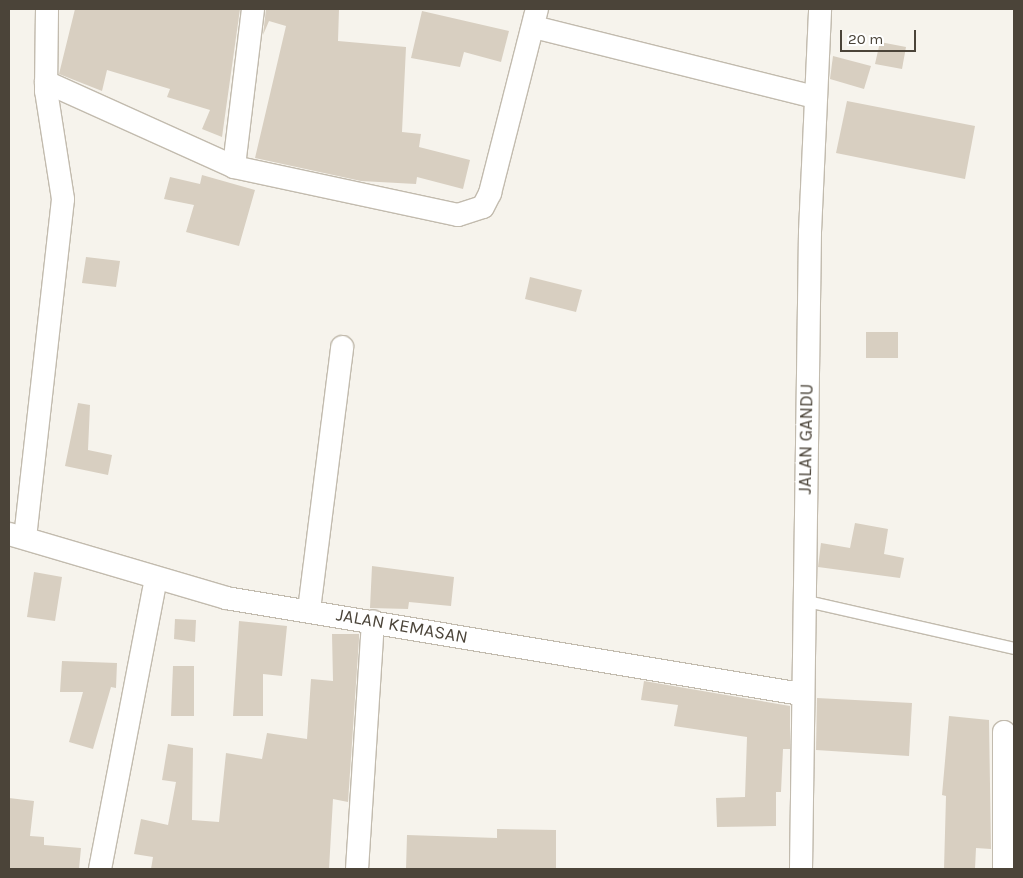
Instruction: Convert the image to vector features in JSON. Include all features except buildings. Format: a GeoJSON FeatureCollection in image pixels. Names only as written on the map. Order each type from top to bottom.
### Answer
{"type":"FeatureCollection","features":[{"type":"Feature","properties":{"kind":"street"},"geometry":{"type":"LineString","coordinates":[[17,536],[63,199],[46,82],[47,9]]}},
{"type":"Feature","properties":{"kind":"street"},"geometry":{"type":"LineString","coordinates":[[234,167],[253,9]]}},
{"type":"Feature","properties":{"kind":"street","name":"JALAN GANDU"},"geometry":{"type":"LineString","coordinates":[[800,869],[803,600],[815,98],[820,9]]}},
{"type":"Feature","properties":{"kind":"street"},"geometry":{"type":"LineString","coordinates":[[46,82],[234,167],[458,215],[476,212],[490,193],[535,18],[815,98]]}},
{"type":"Feature","properties":{"kind":"street"},"geometry":{"type":"LineString","coordinates":[[308,610],[342,347]]}},
{"type":"Feature","properties":{"kind":"street","name":"JALAN KEMASAN"},"geometry":{"type":"LineString","coordinates":[[17,536],[226,598],[308,610],[801,694]]}},
{"type":"Feature","properties":{"kind":"street"},"geometry":{"type":"LineString","coordinates":[[100,869],[156,578]]}},
{"type":"Feature","properties":{"kind":"street"},"geometry":{"type":"LineString","coordinates":[[358,869],[373,622]]}},
{"type":"Feature","properties":{"kind":"street"},"geometry":{"type":"LineString","coordinates":[[1004,732],[1007,855]]}},
{"type":"Feature","properties":{"kind":"lane"},"geometry":{"type":"LineString","coordinates":[[803,600],[1014,648]]}}]}
